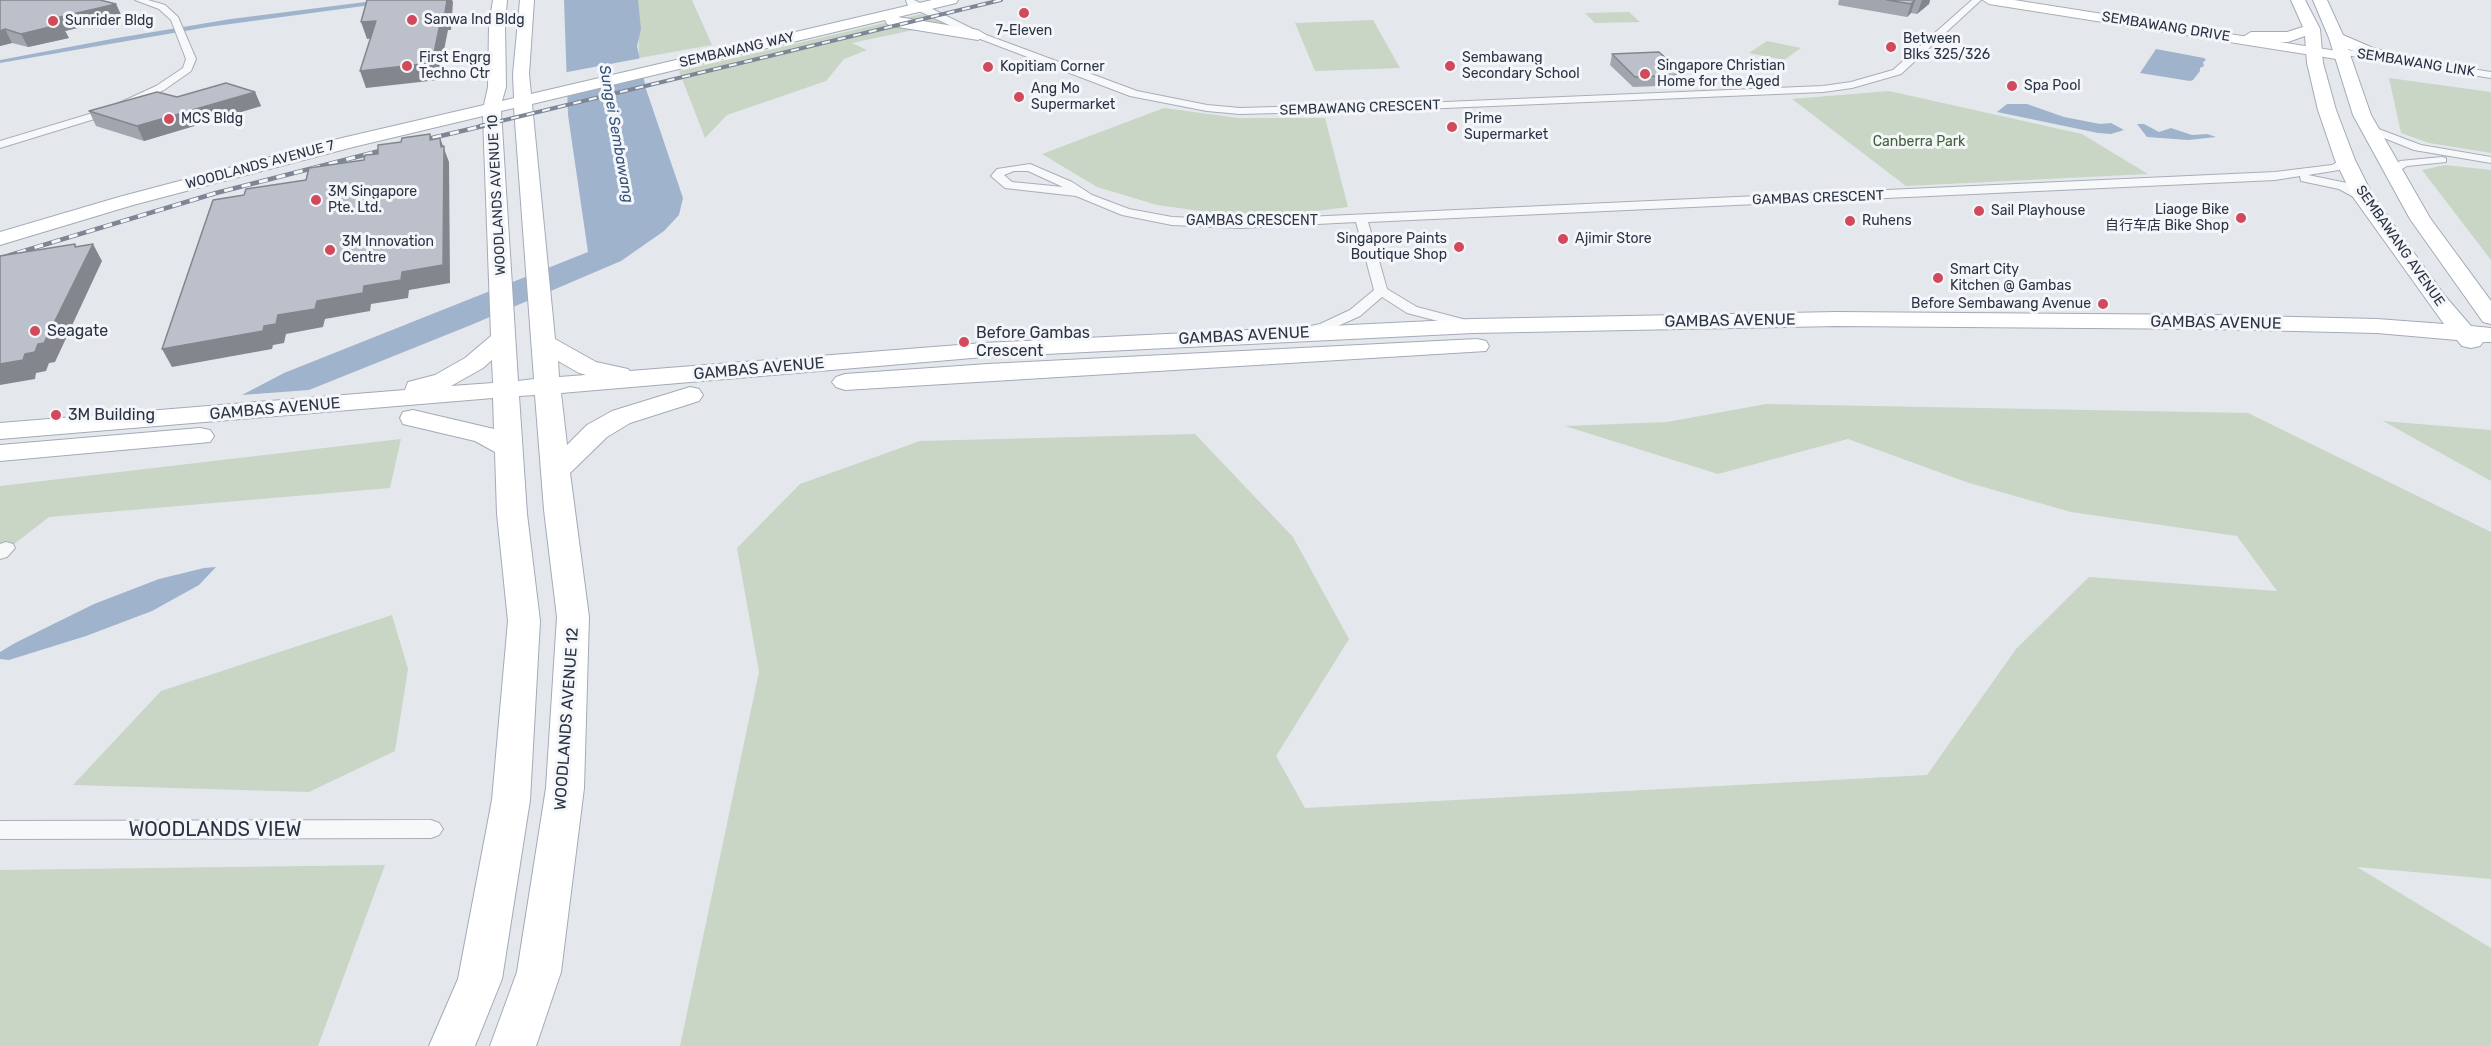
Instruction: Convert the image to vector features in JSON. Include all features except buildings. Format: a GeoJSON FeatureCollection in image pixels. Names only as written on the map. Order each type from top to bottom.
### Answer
{"type":"FeatureCollection","features":[{"type":"Feature","properties":{"kind":"main road","name":"WOODLANDS AVENUE 10"},"geometry":{"type":"LineString","coordinates":[[500,0],[497,25],[494,134],[508,400]]}},
{"type":"Feature","properties":{"kind":"main road","name":"WOODLANDS AVENUE 10"},"geometry":{"type":"LineString","coordinates":[[527,0],[521,75],[529,191],[550,397]]}},
{"type":"Feature","properties":{"kind":"main road","name":"SEMBAWANG WAY"},"geometry":{"type":"LineString","coordinates":[[523,97],[918,3],[951,0]]}},
{"type":"Feature","properties":{"kind":"main road","name":"SEMBAWANG DRIVE"},"geometry":{"type":"LineString","coordinates":[[1989,0],[2258,40]]}},
{"type":"Feature","properties":{"kind":"main road","name":"SEMBAWANG DRIVE"},"geometry":{"type":"LineString","coordinates":[[2011,0],[2258,40]]}},
{"type":"Feature","properties":{"kind":"main road","name":"SEMBAWANG AVENUE"},"geometry":{"type":"LineString","coordinates":[[2298,0],[2312,29],[2313,54],[2327,110],[2345,160],[2363,197],[2437,301],[2480,340]]}},
{"type":"Feature","properties":{"kind":"main road","name":"SEMBAWANG AVENUE"},"geometry":{"type":"LineString","coordinates":[[2320,0],[2342,54],[2361,115],[2368,128],[2427,229],[2482,295],[2491,317]]}},
{"type":"Feature","properties":{"kind":"main road"},"geometry":{"type":"LineString","coordinates":[[1970,2],[2027,6]]}},
{"type":"Feature","properties":{"kind":"main road","name":"SEMBAWANG WAY"},"geometry":{"type":"LineString","coordinates":[[561,88],[582,80],[863,20],[918,3]]}},
{"type":"Feature","properties":{"kind":"main road"},"geometry":{"type":"LineString","coordinates":[[863,20],[909,22],[978,35]]}},
{"type":"Feature","properties":{"kind":"main road"},"geometry":{"type":"LineString","coordinates":[[2258,40],[2288,37],[2312,29]]}},
{"type":"Feature","properties":{"kind":"main road"},"geometry":{"type":"LineString","coordinates":[[2258,40],[2292,52],[2342,54],[2367,51],[2405,63]]}},
{"type":"Feature","properties":{"kind":"main road"},"geometry":{"type":"LineString","coordinates":[[2342,54],[2405,63]]}},
{"type":"Feature","properties":{"kind":"main road"},"geometry":{"type":"LineString","coordinates":[[521,75],[542,80],[582,80]]}},
{"type":"Feature","properties":{"kind":"main road","name":"WOODLANDS AVENUE 7"},"geometry":{"type":"LineString","coordinates":[[0,229],[220,166],[431,116],[494,98],[523,97]]}},
{"type":"Feature","properties":{"kind":"main road","name":"WOODLANDS AVENUE 7"},"geometry":{"type":"LineString","coordinates":[[0,239],[231,172],[408,128],[494,98]]}},
{"type":"Feature","properties":{"kind":"main road"},"geometry":{"type":"LineString","coordinates":[[408,128],[452,126],[481,128],[494,134]]}},
{"type":"Feature","properties":{"kind":"main road"},"geometry":{"type":"LineString","coordinates":[[2377,326],[2423,317],[2437,301]]}},
{"type":"Feature","properties":{"kind":"main road","name":"GAMBAS AVENUE"},"geometry":{"type":"LineString","coordinates":[[0,431],[381,400],[508,400],[550,397],[690,395],[988,372],[1616,331],[2212,322],[2377,326],[2480,340]]}},
{"type":"Feature","properties":{"kind":"main road","name":"GAMBAS AVENUE"},"geometry":{"type":"LineString","coordinates":[[550,397],[651,379],[984,350],[1473,326],[1616,331]]}},
{"type":"Feature","properties":{"kind":"main road","name":"GAMBAS AVENUE"},"geometry":{"type":"LineString","coordinates":[[1733,329],[2113,339],[2480,340]]}},
{"type":"Feature","properties":{"kind":"main road"},"geometry":{"type":"LineString","coordinates":[[381,400],[444,380],[474,363],[504,337]]}},
{"type":"Feature","properties":{"kind":"main road"},"geometry":{"type":"LineString","coordinates":[[545,343],[588,368],[651,379]]}},
{"type":"Feature","properties":{"kind":"main road"},"geometry":{"type":"LineString","coordinates":[[555,472],[597,431],[621,417],[690,395]]}},
{"type":"Feature","properties":{"kind":"main road","name":"WOODLANDS AVENUE 12"},"geometry":{"type":"LineString","coordinates":[[513,1046],[539,972],[565,788],[573,617],[555,472],[550,397]]}},
{"type":"Feature","properties":{"kind":"main road"},"geometry":{"type":"LineString","coordinates":[[452,1046],[480,979],[511,800],[524,621],[512,514],[508,400]]}},
{"type":"Feature","properties":{"kind":"main road","name":"GAMBAS AVENUE"},"geometry":{"type":"LineString","coordinates":[[0,453],[413,418],[508,400]]}},
{"type":"Feature","properties":{"kind":"main road"},"geometry":{"type":"LineString","coordinates":[[413,418],[484,435],[509,448]]}},
{"type":"Feature","properties":{"kind":"street"},"geometry":{"type":"LineString","coordinates":[[0,145],[110,111],[177,79],[188,69],[191,59],[175,19],[162,7],[138,0]]}},
{"type":"Feature","properties":{"kind":"street","name":"SEMBAWANG CRESCENT"},"geometry":{"type":"LineString","coordinates":[[918,3],[1131,88],[1166,97],[1240,107],[1393,104],[1817,86],[1857,78],[1890,66],[1970,2]]}},
{"type":"Feature","properties":{"kind":"street","name":"SEMBAWANG CRESCENT"},"geometry":{"type":"LineString","coordinates":[[918,3],[978,35],[1120,89],[1154,99],[1240,111],[1823,89],[1852,85],[1887,76],[1903,69],[1970,2]]}},
{"type":"Feature","properties":{"kind":"street","name":"SEMBAWANG LINK"},"geometry":{"type":"LineString","coordinates":[[2405,63],[2491,77]]}},
{"type":"Feature","properties":{"kind":"street"},"geometry":{"type":"LineString","coordinates":[[2368,128],[2418,148],[2491,160]]}},
{"type":"Feature","properties":{"kind":"street","name":"GAMBAS CRESCENT"},"geometry":{"type":"LineString","coordinates":[[1076,192],[1068,185],[1030,167],[1001,171],[997,176],[1009,184],[1076,192],[1126,212],[1159,220],[1205,224],[1361,219],[2275,176],[2335,168],[2345,160]]}},
{"type":"Feature","properties":{"kind":"street"},"geometry":{"type":"LineString","coordinates":[[2392,171],[2403,163],[2415,161],[2451,160],[2491,165]]}},
{"type":"Feature","properties":{"kind":"street","name":"GAMBAS CRESCENT"},"geometry":{"type":"LineString","coordinates":[[2275,176],[2326,181],[2348,188],[2363,197]]}},
{"type":"Feature","properties":{"kind":"street"},"geometry":{"type":"LineString","coordinates":[[1361,219],[1381,291],[1412,310],[1473,326]]}},
{"type":"Feature","properties":{"kind":"street"},"geometry":{"type":"LineString","coordinates":[[1296,333],[1324,327],[1355,313],[1381,291]]}},
{"type":"Feature","properties":{"kind":"street","name":"WOODLANDS VIEW"},"geometry":{"type":"LineString","coordinates":[[0,830],[431,830]]}},
{"type":"Feature","properties":{"kind":"green space"},"geometry":{"type":"Polygon","coordinates":[[[637,0],[692,0],[712,45],[639,58],[637,0]]]}},
{"type":"Feature","properties":{"kind":"green space"},"geometry":{"type":"Polygon","coordinates":[[[1629,12],[1640,22],[1595,23],[1585,13],[1629,12]]]}},
{"type":"Feature","properties":{"kind":"green space"},"geometry":{"type":"Polygon","coordinates":[[[922,14],[961,30],[928,27],[852,43],[867,50],[844,59],[826,81],[727,115],[705,138],[679,71],[922,14]]]}},
{"type":"Feature","properties":{"kind":"green space"},"geometry":{"type":"Polygon","coordinates":[[[1373,20],[1400,68],[1315,71],[1295,23],[1373,20]]]}},
{"type":"Feature","properties":{"kind":"green space"},"geometry":{"type":"Polygon","coordinates":[[[1767,41],[1801,48],[1784,60],[1749,53],[1767,41]]]}},
{"type":"Feature","properties":{"kind":"green space"},"geometry":{"type":"Polygon","coordinates":[[[2389,78],[2491,92],[2491,153],[2429,143],[2401,133],[2389,78]]]}},
{"type":"Feature","properties":{"kind":"green space","name":"Canberra Park"},"geometry":{"type":"Polygon","coordinates":[[[1889,91],[2082,134],[2148,174],[1906,186],[1792,99],[1889,91]]]}},
{"type":"Feature","properties":{"kind":"green space"},"geometry":{"type":"Polygon","coordinates":[[[1164,108],[1238,118],[1325,118],[1348,207],[1294,214],[1216,213],[1157,205],[1097,187],[1042,154],[1164,108]]]}},
{"type":"Feature","properties":{"kind":"green space"},"geometry":{"type":"Polygon","coordinates":[[[2445,165],[2491,170],[2491,260],[2422,170],[2445,165]]]}},
{"type":"Feature","properties":{"kind":"green space"},"geometry":{"type":"Polygon","coordinates":[[[1766,404],[2248,413],[2491,532],[2491,879],[2357,867],[2491,948],[2491,1046],[680,1046],[759,672],[737,548],[800,484],[920,441],[1195,434],[1293,537],[1349,639],[1276,756],[1305,808],[1927,775],[2016,649],[2089,577],[2277,591],[2237,536],[2071,512],[1966,482],[1848,439],[1718,474],[1565,426],[1667,422],[1766,404]]]}},
{"type":"Feature","properties":{"kind":"green space"},"geometry":{"type":"Polygon","coordinates":[[[2383,421],[2491,430],[2491,481],[2383,421]]]}},
{"type":"Feature","properties":{"kind":"green space"},"geometry":{"type":"Polygon","coordinates":[[[401,439],[390,488],[49,517],[0,555],[0,486],[401,439]]]}},
{"type":"Feature","properties":{"kind":"green space"},"geometry":{"type":"Polygon","coordinates":[[[392,615],[408,669],[395,751],[309,792],[73,785],[161,691],[392,615]]]}},
{"type":"Feature","properties":{"kind":"green space"},"geometry":{"type":"Polygon","coordinates":[[[385,865],[318,1046],[0,1046],[0,870],[385,865]]]}},
{"type":"Feature","properties":{"kind":"water"},"geometry":{"type":"Polygon","coordinates":[[[381,0],[408,0],[208,27],[0,63],[0,60],[231,19],[381,0]]]}},
{"type":"Feature","properties":{"kind":"water","name":"Sungei Sembawang"},"geometry":{"type":"Polygon","coordinates":[[[564,0],[638,0],[641,29],[637,46],[646,89],[683,198],[679,215],[664,231],[621,261],[471,325],[309,390],[242,395],[284,373],[588,252],[568,115],[564,0]]]}},
{"type":"Feature","properties":{"kind":"water"},"geometry":{"type":"Polygon","coordinates":[[[2156,49],[2206,60],[2203,62],[2204,66],[2190,81],[2140,73],[2156,49]]]}},
{"type":"Feature","properties":{"kind":"water"},"geometry":{"type":"Polygon","coordinates":[[[2007,104],[2027,104],[2064,117],[2100,124],[2111,123],[2124,130],[2111,134],[2098,133],[1997,112],[2007,104]]]}},
{"type":"Feature","properties":{"kind":"water"},"geometry":{"type":"Polygon","coordinates":[[[2137,124],[2144,124],[2159,132],[2171,128],[2192,135],[2207,134],[2216,137],[2188,140],[2147,137],[2137,124]]]}},
{"type":"Feature","properties":{"kind":"water"},"geometry":{"type":"Polygon","coordinates":[[[216,567],[199,585],[152,611],[86,636],[9,660],[0,659],[0,652],[15,643],[94,604],[159,579],[216,567]]]}},
{"type":"Feature","properties":{"kind":"pier"},"geometry":{"type":"Polygon","coordinates":[[[642,58],[647,77],[564,97],[562,73],[642,58]]]}},
{"type":"Feature","properties":{"kind":"railway"},"geometry":{"type":"LineString","coordinates":[[480,126],[1001,0]]}},
{"type":"Feature","properties":{"kind":"railway"},"geometry":{"type":"LineString","coordinates":[[415,142],[487,125]]}},
{"type":"Feature","properties":{"kind":"railway"},"geometry":{"type":"LineString","coordinates":[[0,258],[216,193],[395,147]]}},
{"type":"Feature","properties":{"kind":"place","name":"7-Eleven"},"geometry":{"type":"Point","coordinates":[1024,13]}},
{"type":"Feature","properties":{"kind":"place","name":"Sanwa Ind Bldg"},"geometry":{"type":"Point","coordinates":[412,20]}},
{"type":"Feature","properties":{"kind":"place","name":"Sunrider Bldg"},"geometry":{"type":"Point","coordinates":[53,21]}},
{"type":"Feature","properties":{"kind":"place","name":"Between Blks 325/326"},"geometry":{"type":"Point","coordinates":[1891,47]}},
{"type":"Feature","properties":{"kind":"place","name":"First Engrg Techno Ctr"},"geometry":{"type":"Point","coordinates":[407,66]}},
{"type":"Feature","properties":{"kind":"place","name":"Sembawang Secondary School"},"geometry":{"type":"Point","coordinates":[1450,66]}},
{"type":"Feature","properties":{"kind":"place","name":"Kopitiam Corner"},"geometry":{"type":"Point","coordinates":[988,67]}},
{"type":"Feature","properties":{"kind":"place","name":"Singapore Christian Home for the Aged"},"geometry":{"type":"Point","coordinates":[1645,74]}},
{"type":"Feature","properties":{"kind":"place","name":"Spa Pool"},"geometry":{"type":"Point","coordinates":[2012,86]}},
{"type":"Feature","properties":{"kind":"place","name":"Ang Mo Supermarket"},"geometry":{"type":"Point","coordinates":[1019,97]}},
{"type":"Feature","properties":{"kind":"place","name":"MCS Bldg"},"geometry":{"type":"Point","coordinates":[169,119]}},
{"type":"Feature","properties":{"kind":"place","name":"Prime Supermarket"},"geometry":{"type":"Point","coordinates":[1452,127]}},
{"type":"Feature","properties":{"kind":"place","name":"3M Singapore Pte. Ltd."},"geometry":{"type":"Point","coordinates":[316,200]}},
{"type":"Feature","properties":{"kind":"place","name":"Sail Playhouse"},"geometry":{"type":"Point","coordinates":[1979,211]}},
{"type":"Feature","properties":{"kind":"place","name":"Liaoge Bike 自行车店 Bike Shop"},"geometry":{"type":"Point","coordinates":[2241,218]}},
{"type":"Feature","properties":{"kind":"place","name":"Ruhens"},"geometry":{"type":"Point","coordinates":[1850,221]}},
{"type":"Feature","properties":{"kind":"place","name":"Ajimir Store"},"geometry":{"type":"Point","coordinates":[1563,239]}},
{"type":"Feature","properties":{"kind":"place","name":"Singapore Paints Boutique Shop"},"geometry":{"type":"Point","coordinates":[1459,247]}},
{"type":"Feature","properties":{"kind":"place","name":"3M Innovation Centre"},"geometry":{"type":"Point","coordinates":[330,250]}},
{"type":"Feature","properties":{"kind":"place","name":"Smart City Kitchen @ Gambas"},"geometry":{"type":"Point","coordinates":[1938,278]}},
{"type":"Feature","properties":{"kind":"place","name":"Before Sembawang Avenue"},"geometry":{"type":"Point","coordinates":[2103,304]}},
{"type":"Feature","properties":{"kind":"place","name":"Seagate"},"geometry":{"type":"Point","coordinates":[35,331]}},
{"type":"Feature","properties":{"kind":"place","name":"Before Gambas Crescent"},"geometry":{"type":"Point","coordinates":[964,342]}},
{"type":"Feature","properties":{"kind":"place","name":"3M Building"},"geometry":{"type":"Point","coordinates":[56,415]}}]}
